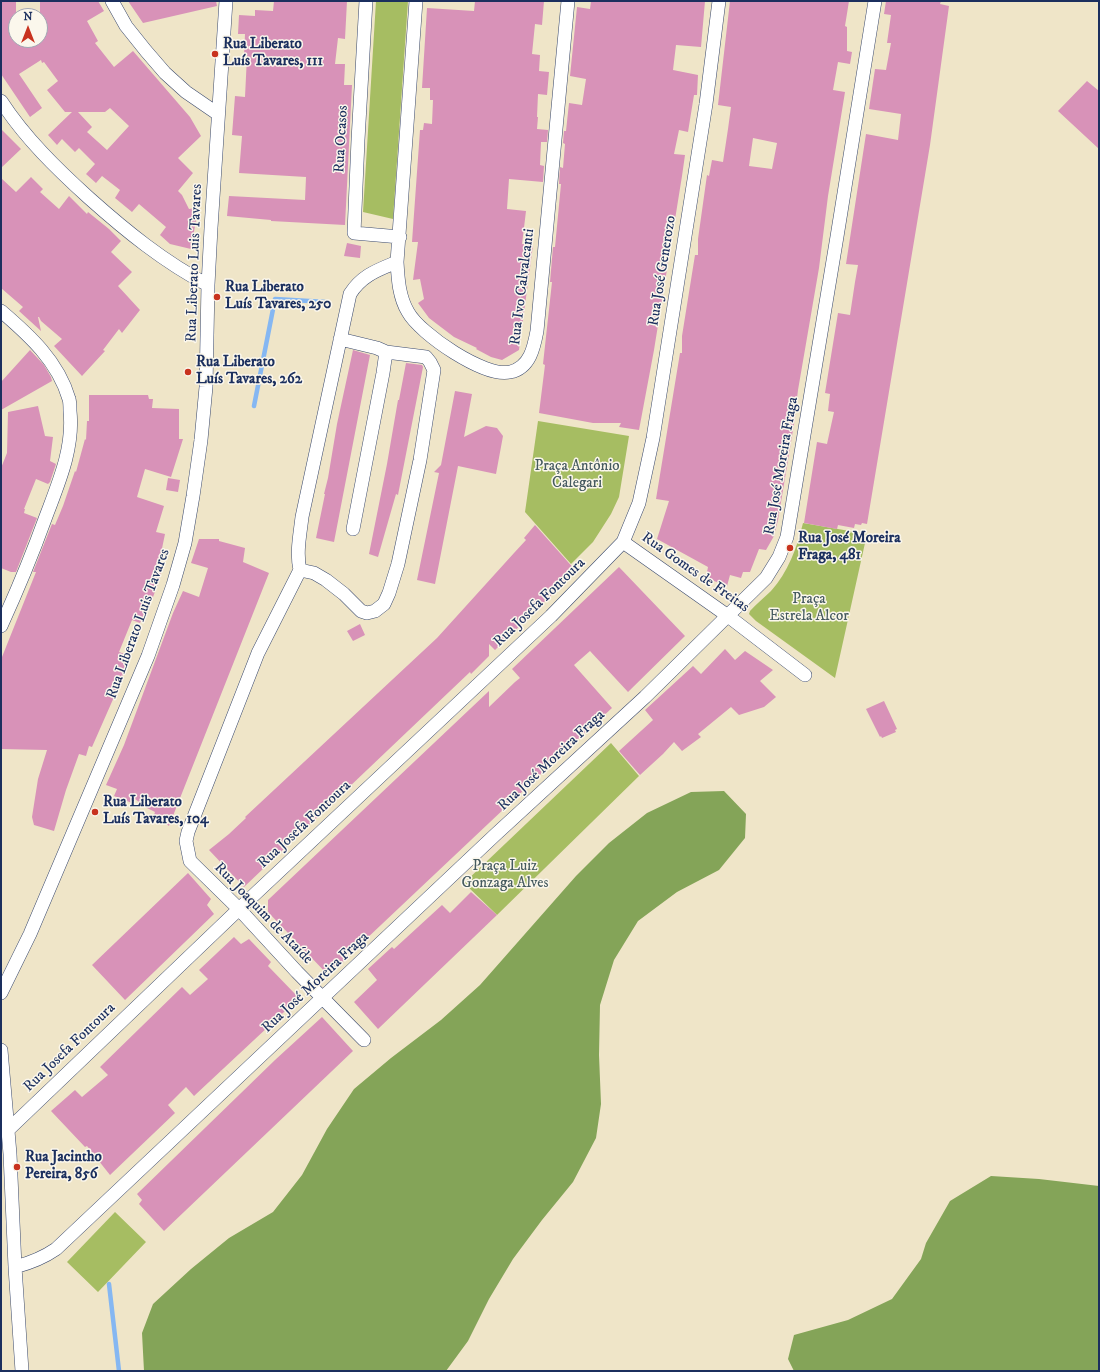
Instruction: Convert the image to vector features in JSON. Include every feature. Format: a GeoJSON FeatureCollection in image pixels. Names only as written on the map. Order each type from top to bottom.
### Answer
{"type":"FeatureCollection","features":[{"type":"Feature","properties":{"kind":"street"},"geometry":{"type":"LineString","coordinates":[[112,1],[126,26],[146,52],[165,73],[186,92],[218,114]]}},
{"type":"Feature","properties":{"kind":"street","name":"Rua Liberato Luis Tavares"},"geometry":{"type":"LineString","coordinates":[[1,993],[30,934],[148,656],[173,585],[185,543],[201,440],[206,381],[208,285],[226,1]]}},
{"type":"Feature","properties":{"kind":"street","name":"Rua Ocasos"},"geometry":{"type":"LineString","coordinates":[[366,1],[357,146],[354,233],[400,237]]}},
{"type":"Feature","properties":{"kind":"street","name":"Rua Ivo Calvalcanti"},"geometry":{"type":"LineString","coordinates":[[416,1],[398,262],[398,280],[402,298],[408,313],[417,324],[445,348],[491,371],[500,372],[511,372],[521,367],[528,360],[534,349],[537,331],[568,1]]}},
{"type":"Feature","properties":{"kind":"street","name":"Rua José Generozo"},"geometry":{"type":"LineString","coordinates":[[623,542],[639,503],[653,438],[706,104],[719,1]]}},
{"type":"Feature","properties":{"kind":"street","name":"Rua José Moreira Fraga"},"geometry":{"type":"LineString","coordinates":[[15,1267],[44,1258],[56,1249],[495,835],[645,697],[766,578],[779,557],[787,537],[842,212],[853,128],[875,1]]}},
{"type":"Feature","properties":{"kind":"street"},"geometry":{"type":"LineString","coordinates":[[1,101],[30,140],[69,180],[108,215],[182,271],[208,285]]}},
{"type":"Feature","properties":{"kind":"street"},"geometry":{"type":"LineString","coordinates":[[340,339],[377,348],[386,352],[426,358],[434,370],[420,460],[398,564],[384,604],[375,611],[367,613],[361,610],[326,580],[314,573],[300,570],[298,561],[299,540],[302,517],[340,339],[350,294],[363,278],[377,270],[398,262]]}},
{"type":"Feature","properties":{"kind":"street"},"geometry":{"type":"LineString","coordinates":[[1,311],[20,327],[42,350],[57,370],[70,399],[71,419],[70,443],[62,475],[40,533],[1,626]]}},
{"type":"Feature","properties":{"kind":"street"},"geometry":{"type":"LineString","coordinates":[[353,529],[386,352]]}},
{"type":"Feature","properties":{"kind":"street","name":"Rua Gomes de Freitas"},"geometry":{"type":"LineString","coordinates":[[623,542],[728,616],[805,675]]}},
{"type":"Feature","properties":{"kind":"street","name":"Rua Josefa Fontoura"},"geometry":{"type":"LineString","coordinates":[[8,1130],[239,909],[551,616],[623,542]]}},
{"type":"Feature","properties":{"kind":"street","name":"Rua Joaquim de Ataíde"},"geometry":{"type":"LineString","coordinates":[[300,570],[258,653],[188,832],[186,841],[190,861],[239,909],[364,1040]]}},
{"type":"Feature","properties":{"kind":"street"},"geometry":{"type":"LineString","coordinates":[[1,1050],[10,1154],[15,1267],[22,1371]]}},
{"type":"Feature","properties":{"kind":"green space"},"geometry":{"type":"Polygon","coordinates":[[[376,1],[408,1],[393,219],[363,212],[376,1]]]}},
{"type":"Feature","properties":{"kind":"green space","name":"Praça Antônio Calegari"},"geometry":{"type":"Polygon","coordinates":[[[538,421],[629,436],[619,497],[611,514],[593,542],[571,564],[525,512],[538,421]]]}},
{"type":"Feature","properties":{"kind":"green space","name":"Praça Estrela Alcor"},"geometry":{"type":"Polygon","coordinates":[[[803,523],[867,534],[835,678],[756,621],[749,614],[752,608],[777,584],[787,568],[798,542],[803,523]]]}},
{"type":"Feature","properties":{"kind":"green space","name":"Praça Luiz Gonzaga Alves"},"geometry":{"type":"Polygon","coordinates":[[[611,743],[639,776],[497,915],[464,883],[611,743]]]}},
{"type":"Feature","properties":{"kind":"green space"},"geometry":{"type":"Polygon","coordinates":[[[724,791],[746,814],[745,838],[719,870],[677,892],[638,921],[614,960],[600,1005],[599,1055],[601,1104],[596,1138],[573,1182],[513,1259],[489,1299],[468,1341],[446,1371],[144,1371],[142,1333],[153,1304],[191,1269],[229,1238],[273,1212],[302,1175],[327,1129],[354,1089],[391,1058],[441,1020],[480,985],[576,876],[609,843],[647,813],[691,792],[724,791]]]}},
{"type":"Feature","properties":{"kind":"green space"},"geometry":{"type":"Polygon","coordinates":[[[991,1176],[1039,1179],[1099,1186],[1099,1371],[794,1371],[788,1359],[794,1335],[848,1320],[892,1299],[921,1259],[926,1243],[950,1201],[991,1176]]]}},
{"type":"Feature","properties":{"kind":"green space"},"geometry":{"type":"Polygon","coordinates":[[[115,1212],[146,1242],[98,1292],[67,1262],[115,1212]]]}},
{"type":"Feature","properties":{"kind":"building"},"geometry":{"type":"Polygon","coordinates":[[[1,1],[16,1],[16,8],[8,8],[8,48],[48,48],[48,8],[40,8],[40,1],[98,1],[104,11],[87,21],[98,41],[95,43],[114,67],[133,51],[190,117],[201,136],[178,158],[193,173],[178,191],[182,195],[189,209],[196,208],[196,220],[191,249],[170,244],[160,235],[166,227],[139,204],[132,212],[115,198],[120,190],[102,176],[96,183],[86,174],[95,164],[79,148],[75,152],[62,139],[57,145],[48,135],[72,112],[65,112],[47,90],[58,81],[41,60],[19,74],[42,108],[30,117],[1,74],[1,1]],[[110,108],[105,112],[78,112],[92,127],[87,132],[107,150],[129,126],[110,108]]]}},
{"type":"Feature","properties":{"kind":"building"},"geometry":{"type":"Polygon","coordinates":[[[128,1],[216,1],[217,6],[143,23],[128,1]]]}},
{"type":"Feature","properties":{"kind":"building"},"geometry":{"type":"Polygon","coordinates":[[[274,1],[347,1],[345,39],[338,38],[335,64],[345,64],[344,85],[352,85],[345,225],[271,221],[227,216],[229,196],[305,200],[306,177],[239,173],[242,136],[232,135],[235,96],[245,97],[247,56],[244,56],[245,34],[238,34],[239,15],[255,16],[255,10],[273,11],[274,1]]]}},
{"type":"Feature","properties":{"kind":"building"},"geometry":{"type":"Polygon","coordinates":[[[475,1],[544,1],[542,25],[535,24],[532,54],[540,55],[539,71],[549,72],[547,95],[538,94],[537,129],[548,130],[547,142],[541,142],[540,165],[544,166],[543,182],[509,179],[507,209],[526,211],[522,244],[533,245],[519,350],[502,360],[491,357],[476,349],[477,348],[454,337],[429,318],[418,303],[424,299],[420,279],[413,280],[418,242],[412,242],[420,130],[423,130],[424,123],[432,124],[433,100],[430,100],[430,88],[422,88],[427,8],[474,11],[475,1]]]}},
{"type":"Feature","properties":{"kind":"building"},"geometry":{"type":"Polygon","coordinates":[[[591,1],[705,1],[701,47],[676,45],[673,70],[698,75],[697,95],[694,95],[688,132],[679,130],[674,154],[685,155],[654,350],[639,430],[619,427],[621,423],[593,423],[539,413],[545,365],[543,364],[552,282],[550,282],[553,247],[555,247],[561,184],[559,184],[560,167],[563,168],[565,144],[563,143],[564,131],[566,131],[569,103],[582,105],[586,79],[570,76],[577,7],[590,9],[591,1]]]}},
{"type":"Feature","properties":{"kind":"building"},"geometry":{"type":"Polygon","coordinates":[[[730,1],[849,1],[845,26],[847,27],[847,51],[852,52],[850,64],[838,62],[833,90],[845,92],[828,196],[819,268],[778,520],[774,536],[766,550],[759,549],[750,572],[743,572],[741,578],[730,575],[727,586],[709,579],[711,573],[707,572],[708,567],[657,539],[669,501],[656,499],[680,353],[682,353],[682,336],[695,255],[698,255],[698,239],[707,175],[709,176],[712,160],[723,162],[731,107],[718,105],[730,1]],[[753,138],[749,166],[772,169],[777,143],[753,138]]]}},
{"type":"Feature","properties":{"kind":"building"},"geometry":{"type":"Polygon","coordinates":[[[886,1],[941,1],[940,4],[949,6],[930,145],[867,524],[855,524],[854,528],[838,525],[837,529],[804,523],[817,442],[827,444],[834,412],[828,411],[830,394],[825,393],[838,313],[850,315],[858,265],[846,264],[866,134],[898,140],[901,114],[869,109],[875,69],[886,70],[891,43],[887,43],[891,15],[884,14],[886,1]]]}},
{"type":"Feature","properties":{"kind":"building"},"geometry":{"type":"Polygon","coordinates":[[[1087,81],[1099,91],[1099,149],[1058,111],[1087,81]]]}},
{"type":"Feature","properties":{"kind":"building"},"geometry":{"type":"Polygon","coordinates":[[[1,129],[21,149],[1,168],[1,129]]]}},
{"type":"Feature","properties":{"kind":"building"},"geometry":{"type":"Polygon","coordinates":[[[31,177],[43,189],[40,192],[59,209],[69,196],[87,214],[88,212],[109,229],[121,241],[111,252],[132,272],[118,286],[140,310],[122,333],[119,329],[103,350],[105,351],[82,376],[54,346],[62,339],[38,317],[41,331],[19,311],[23,307],[1,288],[1,178],[16,192],[31,177]]]}},
{"type":"Feature","properties":{"kind":"building"},"geometry":{"type":"Polygon","coordinates":[[[347,243],[361,246],[360,258],[344,256],[347,243]]]}},
{"type":"Feature","properties":{"kind":"building"},"geometry":{"type":"Polygon","coordinates":[[[30,350],[44,365],[52,381],[1,410],[1,382],[30,350]]]}},
{"type":"Feature","properties":{"kind":"building"},"geometry":{"type":"Polygon","coordinates":[[[353,350],[370,355],[334,542],[316,538],[337,424],[353,350]]]}},
{"type":"Feature","properties":{"kind":"building"},"geometry":{"type":"Polygon","coordinates":[[[406,363],[422,365],[423,367],[398,495],[396,494],[378,557],[369,554],[406,363]]]}},
{"type":"Feature","properties":{"kind":"building"},"geometry":{"type":"Polygon","coordinates":[[[455,391],[472,394],[464,437],[486,426],[497,428],[503,436],[496,474],[458,466],[435,584],[417,580],[439,473],[434,472],[441,465],[455,391]]]}},
{"type":"Feature","properties":{"kind":"building"},"geometry":{"type":"Polygon","coordinates":[[[89,395],[148,395],[149,399],[153,399],[152,408],[179,409],[179,439],[183,439],[171,477],[145,469],[137,497],[164,506],[156,532],[165,534],[159,563],[163,564],[159,581],[147,613],[145,612],[140,623],[132,620],[119,652],[130,656],[118,688],[92,747],[89,746],[86,756],[79,754],[66,790],[54,831],[34,825],[32,817],[38,779],[47,750],[1,749],[2,657],[36,572],[33,572],[52,524],[55,525],[75,471],[76,472],[85,439],[86,440],[87,421],[89,421],[89,395]]]}},
{"type":"Feature","properties":{"kind":"building"},"geometry":{"type":"Polygon","coordinates":[[[38,406],[45,436],[53,437],[50,461],[56,464],[48,484],[36,479],[24,509],[24,513],[37,518],[16,572],[11,572],[1,568],[1,468],[7,453],[8,412],[38,406]]]}},
{"type":"Feature","properties":{"kind":"building"},"geometry":{"type":"Polygon","coordinates":[[[168,478],[180,480],[178,492],[166,490],[168,478]]]}},
{"type":"Feature","properties":{"kind":"building"},"geometry":{"type":"Polygon","coordinates":[[[535,525],[576,571],[495,650],[489,644],[489,656],[471,674],[470,672],[244,887],[209,850],[229,834],[246,818],[245,817],[437,638],[526,540],[524,538],[535,525]]]}},
{"type":"Feature","properties":{"kind":"building"},"geometry":{"type":"Polygon","coordinates":[[[199,539],[219,539],[219,541],[245,548],[243,562],[269,573],[169,826],[154,815],[155,812],[135,799],[132,803],[114,796],[117,789],[106,785],[124,745],[173,613],[183,591],[199,597],[208,568],[191,563],[199,539]]]}},
{"type":"Feature","properties":{"kind":"building"},"geometry":{"type":"Polygon","coordinates":[[[619,567],[685,636],[628,692],[590,651],[574,665],[612,708],[364,941],[363,940],[344,957],[346,959],[328,975],[268,912],[268,900],[489,691],[489,707],[520,678],[512,669],[619,567]]]}},
{"type":"Feature","properties":{"kind":"building"},"geometry":{"type":"Polygon","coordinates":[[[360,624],[365,635],[353,641],[347,631],[360,624]]]}},
{"type":"Feature","properties":{"kind":"building"},"geometry":{"type":"Polygon","coordinates":[[[725,649],[735,660],[745,651],[773,670],[760,681],[776,697],[764,707],[739,715],[731,707],[698,734],[701,737],[682,751],[674,742],[640,775],[619,751],[653,720],[645,710],[693,666],[701,674],[725,649]]]}},
{"type":"Feature","properties":{"kind":"building"},"geometry":{"type":"Polygon","coordinates":[[[884,701],[897,729],[895,730],[896,732],[882,738],[881,736],[880,737],[866,709],[884,701]]]}},
{"type":"Feature","properties":{"kind":"building"},"geometry":{"type":"Polygon","coordinates":[[[188,873],[211,899],[207,905],[214,914],[125,1000],[92,965],[188,873]]]}},
{"type":"Feature","properties":{"kind":"building"},"geometry":{"type":"Polygon","coordinates":[[[471,892],[497,915],[378,1029],[354,1002],[377,980],[368,969],[392,947],[394,949],[442,905],[450,913],[471,892]]]}},
{"type":"Feature","properties":{"kind":"building"},"geometry":{"type":"Polygon","coordinates":[[[234,937],[241,944],[249,939],[271,962],[268,966],[299,998],[194,1096],[186,1087],[168,1105],[175,1113],[110,1175],[87,1146],[85,1147],[51,1111],[75,1090],[82,1097],[108,1075],[100,1067],[182,987],[190,995],[208,979],[199,970],[234,937]]]}},
{"type":"Feature","properties":{"kind":"building"},"geometry":{"type":"Polygon","coordinates":[[[322,1017],[353,1051],[164,1231],[139,1204],[142,1200],[137,1194],[275,1060],[322,1017]]]}},
{"type":"Feature","properties":{"kind":"waterway"},"geometry":{"type":"LineString","coordinates":[[254,406],[275,299],[326,302]]}},
{"type":"Feature","properties":{"kind":"waterway"},"geometry":{"type":"LineString","coordinates":[[109,1284],[119,1371]]}},
{"type":"Feature","properties":{"kind":"place","name":"Rua Liberato Luís Tavares, 111"},"geometry":{"type":"Point","coordinates":[215,54]}},
{"type":"Feature","properties":{"kind":"place","name":"Rua Liberato Luís Tavares, 250"},"geometry":{"type":"Point","coordinates":[217,297]}},
{"type":"Feature","properties":{"kind":"place","name":"Rua Liberato Luís Tavares, 262"},"geometry":{"type":"Point","coordinates":[188,372]}},
{"type":"Feature","properties":{"kind":"place","name":"Rua José Moreira Fraga, 481"},"geometry":{"type":"Point","coordinates":[790,548]}},
{"type":"Feature","properties":{"kind":"place","name":"Rua Liberato Luís Tavares, 104"},"geometry":{"type":"Point","coordinates":[95,812]}},
{"type":"Feature","properties":{"kind":"place","name":"Rua Jacintho Pereira, 856"},"geometry":{"type":"Point","coordinates":[17,1167]}}]}
